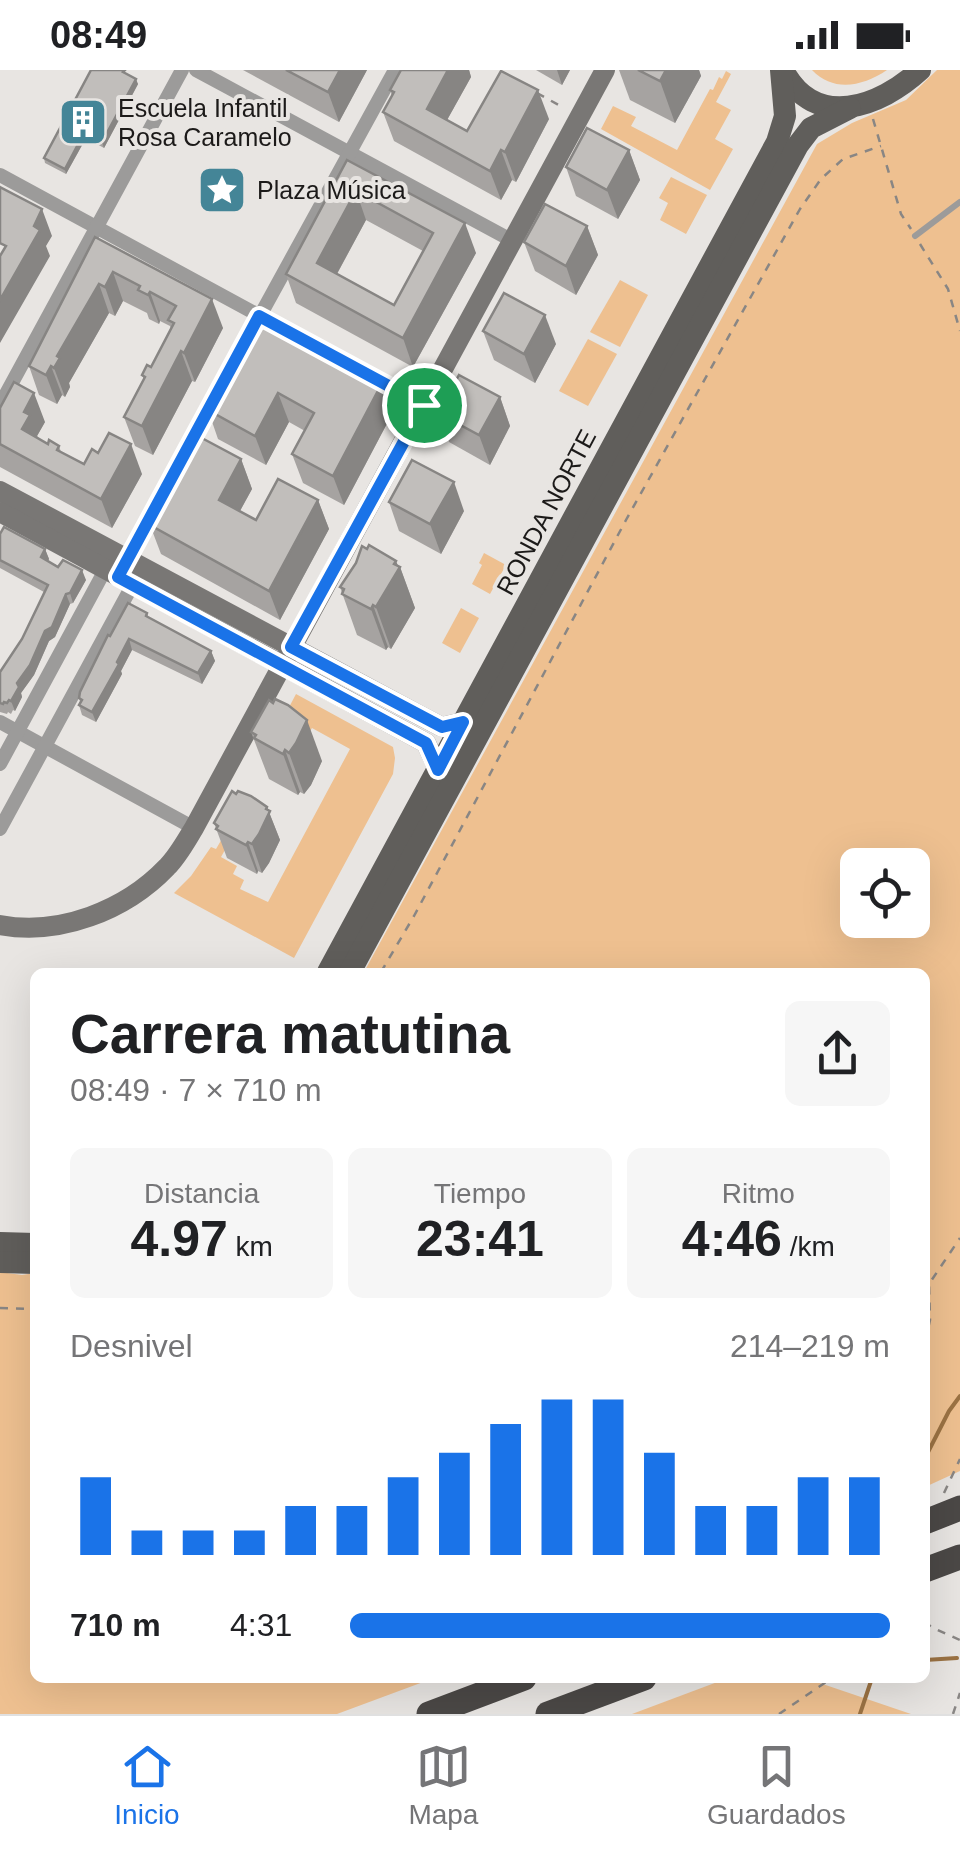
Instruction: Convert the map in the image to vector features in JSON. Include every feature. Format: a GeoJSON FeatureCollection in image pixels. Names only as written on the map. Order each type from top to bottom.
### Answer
{"type":"FeatureCollection","features":[{"type":"Feature","properties":{"kind":"highway"},"geometry":{"type":"LineString","coordinates":[[930,1520],[960,1508]]}},
{"type":"Feature","properties":{"kind":"highway"},"geometry":{"type":"LineString","coordinates":[[930,1568],[960,1556]]}},
{"type":"Feature","properties":{"kind":"highway"},"geometry":{"type":"LineString","coordinates":[[429,1714],[511,1683]]}},
{"type":"Feature","properties":{"kind":"highway"},"geometry":{"type":"LineString","coordinates":[[548,1714],[631,1683]]}},
{"type":"Feature","properties":{"kind":"main road","name":"RONDA NORTE"},"geometry":{"type":"LineString","coordinates":[[782,70],[795,89],[812,101],[833,107],[859,106]]}},
{"type":"Feature","properties":{"kind":"main road","name":"RONDA NORTE"},"geometry":{"type":"LineString","coordinates":[[330,968],[777,142],[785,116],[782,70]]}},
{"type":"Feature","properties":{"kind":"main road","name":"RONDA NORTE"},"geometry":{"type":"LineString","coordinates":[[352,968],[798,145],[810,128],[893,91],[920,70]]}},
{"type":"Feature","properties":{"kind":"main road"},"geometry":{"type":"LineString","coordinates":[[0,1243],[30,1244]]}},
{"type":"Feature","properties":{"kind":"main road"},"geometry":{"type":"LineString","coordinates":[[0,1262],[30,1263]]}},
{"type":"Feature","properties":{"kind":"street"},"geometry":{"type":"LineString","coordinates":[[0,405],[182,70]]}},
{"type":"Feature","properties":{"kind":"street"},"geometry":{"type":"LineString","coordinates":[[196,70],[514,242]]}},
{"type":"Feature","properties":{"kind":"street"},"geometry":{"type":"LineString","coordinates":[[242,348],[395,70]]}},
{"type":"Feature","properties":{"kind":"street"},"geometry":{"type":"LineString","coordinates":[[0,925],[58,926],[83,920],[135,893],[168,867],[194,828],[605,70]]}},
{"type":"Feature","properties":{"kind":"street"},"geometry":{"type":"LineString","coordinates":[[0,175],[424,405]]}},
{"type":"Feature","properties":{"kind":"street"},"geometry":{"type":"LineString","coordinates":[[0,764],[121,572],[226,380]]}},
{"type":"Feature","properties":{"kind":"street"},"geometry":{"type":"LineString","coordinates":[[0,490],[121,572]]}},
{"type":"Feature","properties":{"kind":"street"},"geometry":{"type":"LineString","coordinates":[[0,512],[286,656],[442,727],[463,722]]}},
{"type":"Feature","properties":{"kind":"street"},"geometry":{"type":"LineString","coordinates":[[0,829],[44,746],[121,572]]}},
{"type":"Feature","properties":{"kind":"street"},"geometry":{"type":"LineString","coordinates":[[286,656],[426,743],[438,770]]}},
{"type":"Feature","properties":{"kind":"street"},"geometry":{"type":"LineString","coordinates":[[0,722],[194,828]]}},
{"type":"Feature","properties":{"kind":"lane"},"geometry":{"type":"LineString","coordinates":[[915,236],[960,202]]}},
{"type":"Feature","properties":{"kind":"path"},"geometry":{"type":"LineString","coordinates":[[530,89],[580,117]]}},
{"type":"Feature","properties":{"kind":"path"},"geometry":{"type":"LineString","coordinates":[[859,106],[881,146],[902,214],[948,289],[960,332]]}},
{"type":"Feature","properties":{"kind":"path"},"geometry":{"type":"LineString","coordinates":[[382,968],[800,209],[821,180],[844,159],[881,146]]}},
{"type":"Feature","properties":{"kind":"path"},"geometry":{"type":"LineString","coordinates":[[930,1281],[960,1238]]}},
{"type":"Feature","properties":{"kind":"path"},"geometry":{"type":"LineString","coordinates":[[0,1308],[30,1309]]}},
{"type":"Feature","properties":{"kind":"path"},"geometry":{"type":"LineString","coordinates":[[930,1626],[960,1640]]}},
{"type":"Feature","properties":{"kind":"path"},"geometry":{"type":"LineString","coordinates":[[778,1714],[824,1683]]}},
{"type":"Feature","properties":{"kind":"path"},"geometry":{"type":"LineString","coordinates":[[952,1714],[960,1692]]}},
{"type":"Feature","properties":{"kind":"shaded area"},"geometry":{"type":"Polygon","coordinates":[[[812,70],[887,70],[849,85],[830,82],[812,70]]]}},
{"type":"Feature","properties":{"kind":"shaded area"},"geometry":{"type":"Polygon","coordinates":[[[937,70],[960,70],[960,1471],[930,1485],[930,968],[366,968],[817,144],[852,123],[906,100],[937,70]]]}},
{"type":"Feature","properties":{"kind":"shaded area"},"geometry":{"type":"Polygon","coordinates":[[[726,71],[731,74],[716,102],[731,110],[715,139],[733,149],[710,190],[601,129],[613,106],[636,117],[631,126],[677,150],[710,89],[726,71]]]}},
{"type":"Feature","properties":{"kind":"shaded area"},"geometry":{"type":"Polygon","coordinates":[[[671,177],[707,195],[686,234],[660,220],[668,203],[659,198],[671,177]]]}},
{"type":"Feature","properties":{"kind":"shaded area"},"geometry":{"type":"Polygon","coordinates":[[[620,280],[648,295],[620,347],[590,332],[620,280]]]}},
{"type":"Feature","properties":{"kind":"shaded area"},"geometry":{"type":"Polygon","coordinates":[[[588,339],[617,354],[588,406],[559,391],[588,339]]]}},
{"type":"Feature","properties":{"kind":"shaded area"},"geometry":{"type":"Polygon","coordinates":[[[484,553],[506,565],[490,594],[472,584],[484,553]]]}},
{"type":"Feature","properties":{"kind":"shaded area"},"geometry":{"type":"Polygon","coordinates":[[[461,608],[479,618],[460,653],[442,643],[461,608]]]}},
{"type":"Feature","properties":{"kind":"shaded area"},"geometry":{"type":"Polygon","coordinates":[[[296,694],[393,747],[395,758],[393,774],[294,958],[174,893],[223,837],[230,841],[221,857],[237,866],[233,874],[244,880],[240,889],[268,902],[350,749],[312,728],[302,744],[276,732],[296,694]]]}},
{"type":"Feature","properties":{"kind":"shaded area"},"geometry":{"type":"Polygon","coordinates":[[[0,1272],[30,1274],[30,1683],[421,1683],[337,1714],[0,1714],[0,1272]]]}},
{"type":"Feature","properties":{"kind":"shaded area"},"geometry":{"type":"Polygon","coordinates":[[[715,1683],[820,1683],[911,1714],[632,1714],[715,1683]]]}},
{"type":"Feature","properties":{"kind":"building","name":"Escuela Infantil Rosa Caramelo"},"geometry":{"type":"Polygon","coordinates":[[[91,70],[125,70],[136,79],[102,142],[84,133],[65,169],[44,158],[91,70]]]}},
{"type":"Feature","properties":{"kind":"building"},"geometry":{"type":"Polygon","coordinates":[[[286,70],[340,70],[328,92],[286,70]]]}},
{"type":"Feature","properties":{"kind":"building"},"geometry":{"type":"Polygon","coordinates":[[[401,70],[448,70],[427,109],[467,131],[501,71],[538,90],[505,152],[501,150],[490,171],[383,112],[401,70]]]}},
{"type":"Feature","properties":{"kind":"building"},"geometry":{"type":"Polygon","coordinates":[[[638,70],[666,70],[660,81],[638,70]]]}},
{"type":"Feature","properties":{"kind":"building"},"geometry":{"type":"Polygon","coordinates":[[[587,128],[629,150],[607,190],[566,167],[587,128]]]}},
{"type":"Feature","properties":{"kind":"building"},"geometry":{"type":"Polygon","coordinates":[[[347,160],[465,223],[403,338],[286,274],[347,160]],[[356,191],[317,263],[394,305],[433,233],[356,191]]]}},
{"type":"Feature","properties":{"kind":"building"},"geometry":{"type":"Polygon","coordinates":[[[0,187],[42,209],[34,226],[40,230],[0,300],[0,256],[6,246],[0,243],[0,187]]]}},
{"type":"Feature","properties":{"kind":"building"},"geometry":{"type":"Polygon","coordinates":[[[545,204],[587,226],[566,266],[524,242],[545,204]]]}},
{"type":"Feature","properties":{"kind":"building"},"geometry":{"type":"Polygon","coordinates":[[[95,237],[212,299],[142,426],[124,417],[145,377],[142,375],[147,365],[151,367],[174,323],[168,320],[176,306],[138,290],[140,286],[113,272],[105,287],[99,284],[57,356],[60,358],[54,368],[51,366],[46,375],[29,366],[95,237]]]}},
{"type":"Feature","properties":{"kind":"building"},"geometry":{"type":"Polygon","coordinates":[[[504,293],[545,315],[524,354],[483,331],[504,293]]]}},
{"type":"Feature","properties":{"kind":"building"},"geometry":{"type":"Polygon","coordinates":[[[257,318],[381,385],[333,476],[292,454],[314,413],[278,393],[255,436],[208,410],[257,318]]]}},
{"type":"Feature","properties":{"kind":"building"},"geometry":{"type":"Polygon","coordinates":[[[459,375],[500,397],[479,435],[438,413],[459,375]]]}},
{"type":"Feature","properties":{"kind":"building"},"geometry":{"type":"Polygon","coordinates":[[[14,382],[34,393],[24,412],[30,415],[22,429],[59,446],[57,450],[84,464],[92,449],[98,453],[109,433],[131,444],[101,499],[0,444],[0,408],[14,382]]]}},
{"type":"Feature","properties":{"kind":"building"},"geometry":{"type":"Polygon","coordinates":[[[198,436],[241,459],[219,500],[256,520],[278,479],[318,500],[269,591],[150,525],[198,436]]]}},
{"type":"Feature","properties":{"kind":"building"},"geometry":{"type":"Polygon","coordinates":[[[412,460],[454,482],[430,524],[389,502],[412,460]]]}},
{"type":"Feature","properties":{"kind":"building"},"geometry":{"type":"Polygon","coordinates":[[[4,527],[45,549],[41,557],[58,567],[63,560],[82,570],[52,627],[45,631],[11,701],[3,704],[0,672],[22,639],[48,585],[0,560],[0,534],[4,527]]]}},
{"type":"Feature","properties":{"kind":"building"},"geometry":{"type":"Polygon","coordinates":[[[369,545],[400,567],[371,609],[342,594],[344,589],[340,587],[362,546],[367,549],[369,545]]]}},
{"type":"Feature","properties":{"kind":"building"},"geometry":{"type":"Polygon","coordinates":[[[128,603],[211,651],[198,673],[129,639],[92,712],[79,705],[80,692],[128,603]]]}},
{"type":"Feature","properties":{"kind":"building"},"geometry":{"type":"Polygon","coordinates":[[[275,699],[307,720],[289,753],[285,750],[283,754],[254,738],[256,735],[251,732],[269,700],[273,703],[275,699]]]}},
{"type":"Feature","properties":{"kind":"building"},"geometry":{"type":"Polygon","coordinates":[[[232,791],[251,796],[270,811],[252,844],[246,845],[216,829],[214,823],[232,791]]]}},
{"type":"Feature","properties":{"kind":"waterway"},"geometry":{"type":"LineString","coordinates":[[930,1448],[960,1396]]}},
{"type":"Feature","properties":{"kind":"waterway"},"geometry":{"type":"LineString","coordinates":[[930,1660],[957,1658]]}},
{"type":"Feature","properties":{"kind":"waterway"},"geometry":{"type":"LineString","coordinates":[[860,1714],[870,1683]]}},
{"type":"Feature","properties":{"kind":"place","name":"Escuela Infantil Rosa Caramelo"},"geometry":{"type":"Point","coordinates":[83,122]}},
{"type":"Feature","properties":{"kind":"place","name":"Plaza Música"},"geometry":{"type":"Point","coordinates":[222,190]}},
{"type":"Feature","properties":{"kind":"route"},"geometry":{"type":"LineString","coordinates":[[259,316],[424,405],[291,647],[442,727],[463,722],[438,770],[426,743],[118,577],[259,316]]}}]}
